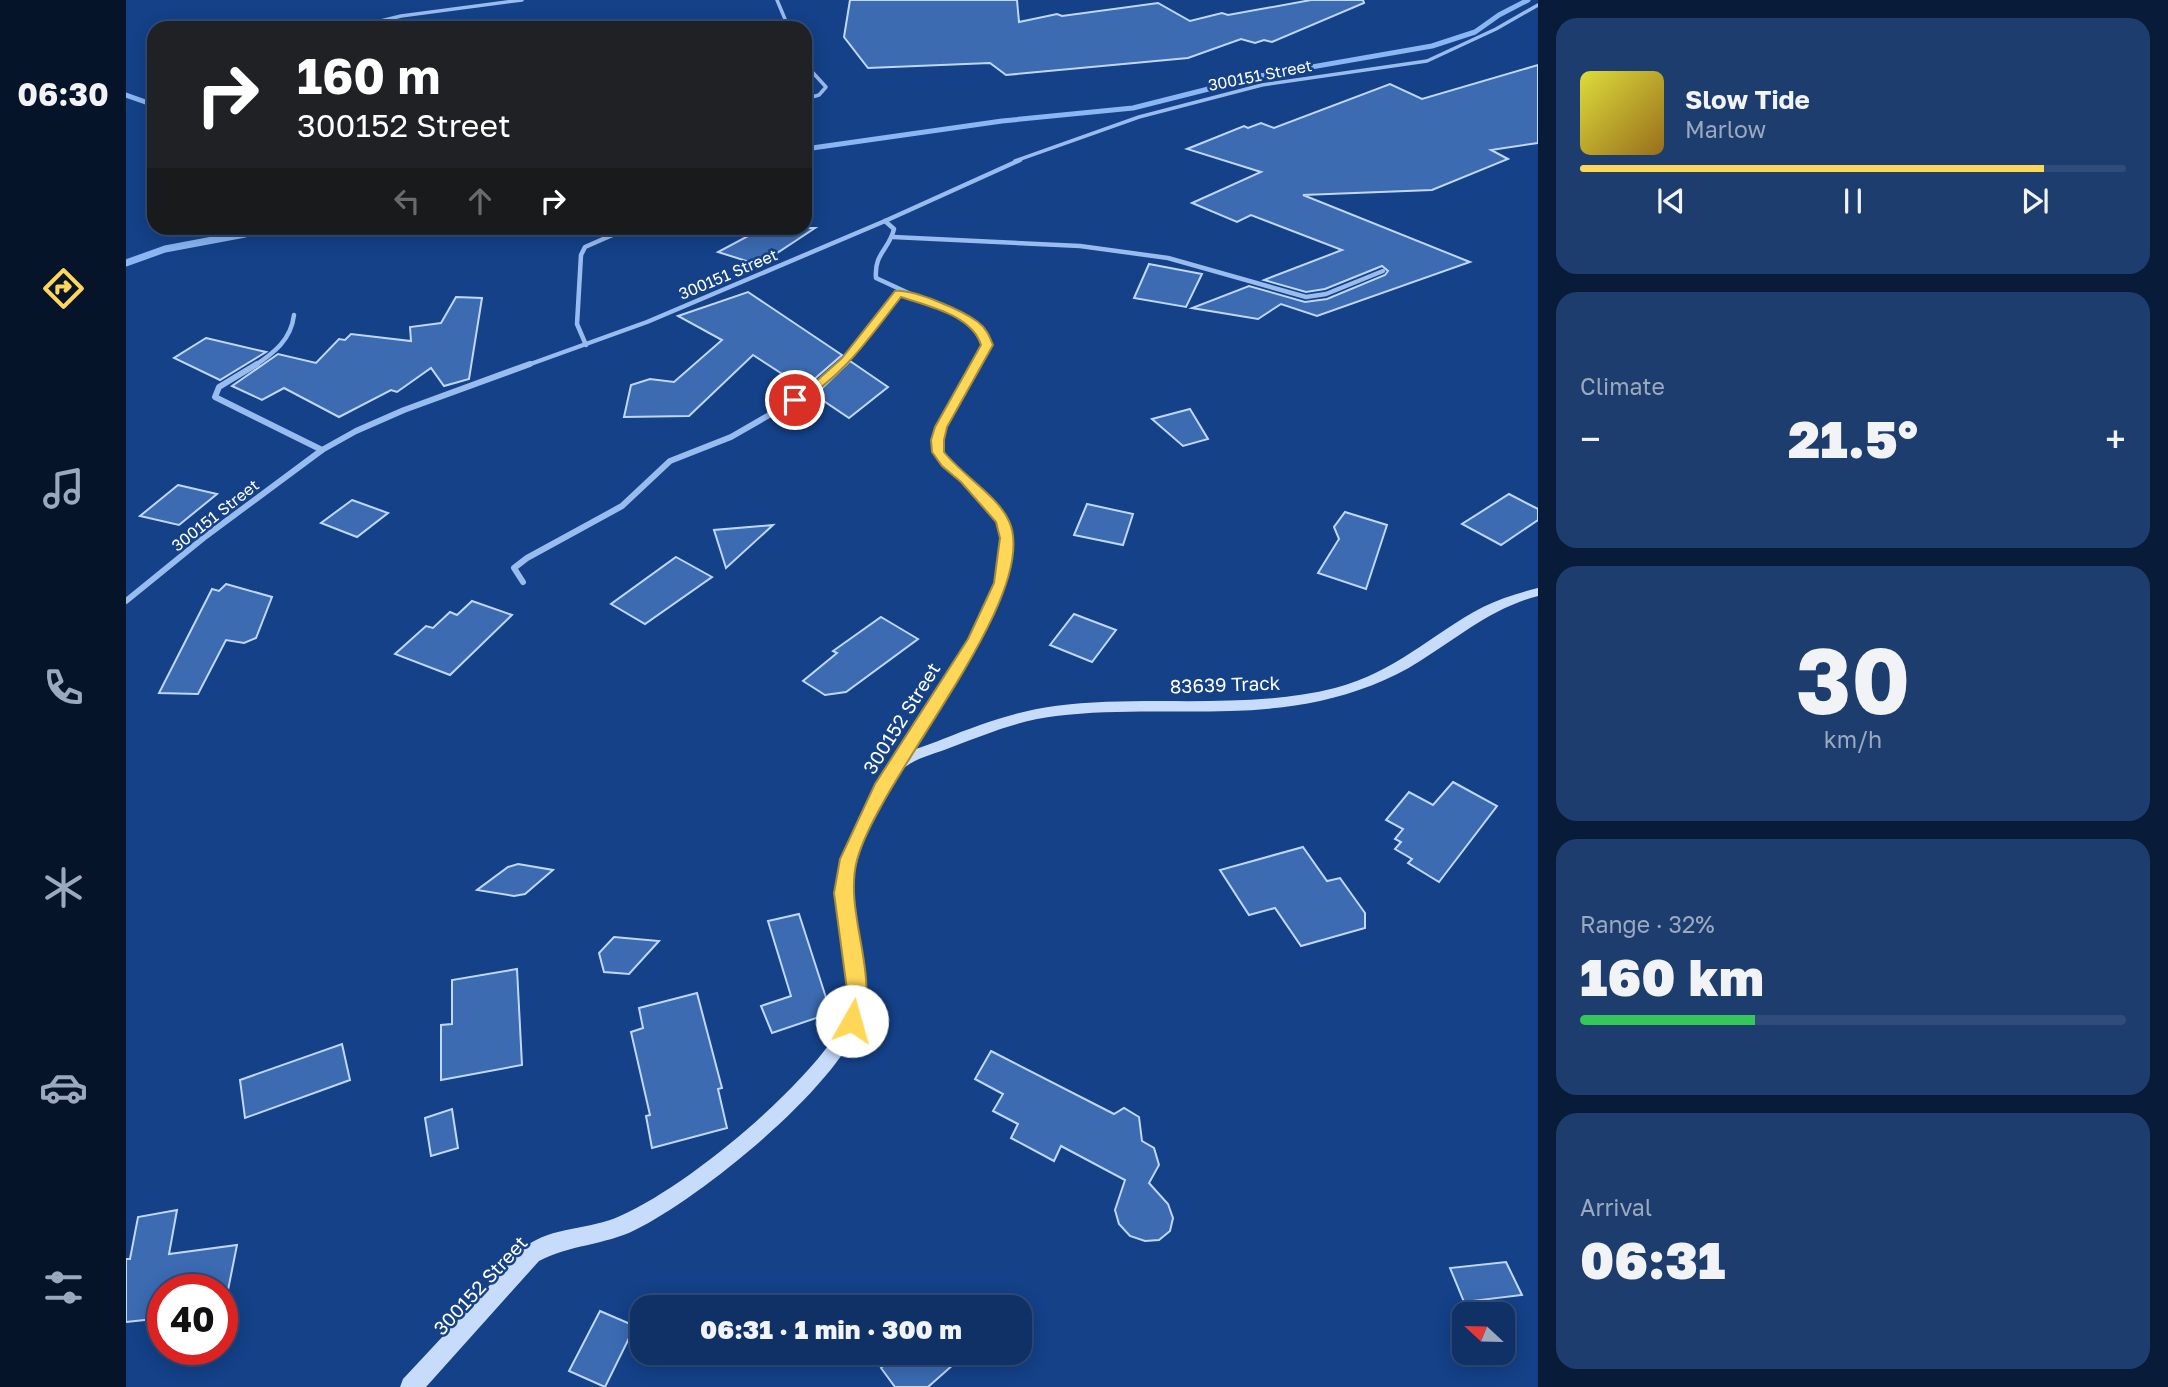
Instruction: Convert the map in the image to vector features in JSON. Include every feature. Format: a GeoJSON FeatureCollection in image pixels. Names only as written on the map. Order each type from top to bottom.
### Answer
{"type":"FeatureCollection","features":[{"type":"Feature","properties":{"kind":"street"},"geometry":{"type":"LineString","coordinates":[[381,21],[522,0]]}},
{"type":"Feature","properties":{"kind":"street"},"geometry":{"type":"LineString","coordinates":[[777,0],[783,21]]}},
{"type":"Feature","properties":{"kind":"street","name":"300151 Street"},"geometry":{"type":"LineString","coordinates":[[126,601],[206,536],[322,450],[356,431],[404,410],[586,345],[885,222],[993,170],[1075,138],[1162,110],[1262,85],[1427,61],[1496,29],[1538,5]]}},
{"type":"Feature","properties":{"kind":"street"},"geometry":{"type":"LineString","coordinates":[[812,70],[823,80],[826,88],[819,95],[812,97]]}},
{"type":"Feature","properties":{"kind":"street"},"geometry":{"type":"LineString","coordinates":[[885,222],[894,229],[893,237],[1080,246],[1168,258],[1306,297],[1326,294],[1383,271]]}},
{"type":"Feature","properties":{"kind":"street"},"geometry":{"type":"LineString","coordinates":[[586,345],[577,324],[581,256],[585,247],[612,235]]}},
{"type":"Feature","properties":{"kind":"street","name":"300152 Street"},"geometry":{"type":"LineString","coordinates":[[411,1387],[532,1254],[547,1244],[567,1238],[605,1233],[632,1221],[726,1156],[815,1078],[837,1049],[852,1021],[858,997],[844,893],[849,859],[881,788],[975,640],[1001,583],[1007,538],[1002,521],[992,508],[938,452],[937,440],[941,427],[987,345],[983,333],[973,323],[939,306],[899,293],[876,278],[874,268],[881,249],[893,237]]}},
{"type":"Feature","properties":{"kind":"street"},"geometry":{"type":"LineString","coordinates":[[523,582],[514,568],[527,558],[622,506],[670,461],[731,437],[816,388],[846,360],[899,293]]}},
{"type":"Feature","properties":{"kind":"street"},"geometry":{"type":"LineString","coordinates":[[294,315],[295,325],[286,342],[219,387],[215,397],[322,450]]}},
{"type":"Feature","properties":{"kind":"street","name":"83639 Track"},"geometry":{"type":"LineString","coordinates":[[895,765],[982,730],[1055,711],[1275,703],[1350,691],[1412,660],[1494,604],[1538,592]]}},
{"type":"Feature","properties":{"kind":"building"},"geometry":{"type":"Polygon","coordinates":[[[850,0],[1017,0],[1019,22],[1057,14],[1062,16],[1158,3],[1190,21],[1222,13],[1228,15],[1311,0],[1363,0],[1364,3],[1272,42],[1264,40],[1255,43],[1241,39],[1188,58],[1006,75],[990,63],[868,68],[844,37],[850,0]]]}},
{"type":"Feature","properties":{"kind":"building"},"geometry":{"type":"Polygon","coordinates":[[[1538,65],[1538,143],[1491,150],[1508,159],[1432,190],[1303,195],[1470,262],[1317,316],[1281,304],[1258,319],[1192,308],[1249,286],[1305,302],[1327,299],[1385,275],[1388,271],[1382,266],[1325,289],[1306,292],[1264,280],[1342,250],[1251,215],[1237,222],[1192,203],[1261,172],[1187,149],[1244,126],[1248,128],[1261,123],[1274,128],[1390,84],[1422,99],[1538,65]]]}},
{"type":"Feature","properties":{"kind":"building"},"geometry":{"type":"Polygon","coordinates":[[[750,235],[804,235],[759,265],[718,252],[750,235]]]}},
{"type":"Feature","properties":{"kind":"building"},"geometry":{"type":"Polygon","coordinates":[[[1149,264],[1202,274],[1186,307],[1134,298],[1149,264]]]}},
{"type":"Feature","properties":{"kind":"building"},"geometry":{"type":"Polygon","coordinates":[[[748,292],[842,355],[804,388],[753,355],[689,416],[624,417],[631,385],[650,379],[674,382],[722,340],[678,316],[748,292]]]}},
{"type":"Feature","properties":{"kind":"building"},"geometry":{"type":"Polygon","coordinates":[[[456,297],[482,298],[469,379],[444,386],[431,368],[397,392],[391,390],[339,417],[284,388],[262,400],[232,386],[278,354],[316,363],[339,339],[345,340],[351,334],[411,341],[410,327],[441,323],[456,297]]]}},
{"type":"Feature","properties":{"kind":"building"},"geometry":{"type":"Polygon","coordinates":[[[206,338],[266,352],[220,380],[174,358],[206,338]]]}},
{"type":"Feature","properties":{"kind":"building"},"geometry":{"type":"Polygon","coordinates":[[[850,361],[888,387],[849,418],[815,395],[850,361]]]}},
{"type":"Feature","properties":{"kind":"building"},"geometry":{"type":"Polygon","coordinates":[[[1190,409],[1208,439],[1183,446],[1152,419],[1190,409]]]}},
{"type":"Feature","properties":{"kind":"building"},"geometry":{"type":"Polygon","coordinates":[[[178,485],[217,494],[179,525],[140,516],[178,485]]]}},
{"type":"Feature","properties":{"kind":"building"},"geometry":{"type":"Polygon","coordinates":[[[1509,494],[1538,509],[1538,520],[1501,545],[1462,524],[1509,494]]]}},
{"type":"Feature","properties":{"kind":"building"},"geometry":{"type":"Polygon","coordinates":[[[352,500],[388,513],[357,537],[321,523],[352,500]]]}},
{"type":"Feature","properties":{"kind":"building"},"geometry":{"type":"Polygon","coordinates":[[[1087,504],[1133,514],[1123,545],[1074,535],[1087,504]]]}},
{"type":"Feature","properties":{"kind":"building"},"geometry":{"type":"Polygon","coordinates":[[[1345,512],[1387,525],[1366,589],[1318,573],[1339,539],[1334,527],[1345,512]]]}},
{"type":"Feature","properties":{"kind":"building"},"geometry":{"type":"Polygon","coordinates":[[[773,525],[726,568],[714,530],[773,525]]]}},
{"type":"Feature","properties":{"kind":"building"},"geometry":{"type":"Polygon","coordinates":[[[676,557],[712,577],[645,624],[611,604],[676,557]]]}},
{"type":"Feature","properties":{"kind":"building"},"geometry":{"type":"Polygon","coordinates":[[[226,584],[272,597],[256,638],[244,643],[226,640],[198,694],[159,693],[212,589],[219,591],[226,584]]]}},
{"type":"Feature","properties":{"kind":"building"},"geometry":{"type":"Polygon","coordinates":[[[472,601],[512,615],[450,675],[395,654],[426,626],[433,628],[450,612],[457,615],[472,601]]]}},
{"type":"Feature","properties":{"kind":"building"},"geometry":{"type":"Polygon","coordinates":[[[1074,614],[1116,630],[1092,662],[1050,645],[1074,614]]]}},
{"type":"Feature","properties":{"kind":"building"},"geometry":{"type":"Polygon","coordinates":[[[881,617],[918,639],[846,692],[825,695],[803,681],[837,653],[833,651],[881,617]]]}},
{"type":"Feature","properties":{"kind":"building"},"geometry":{"type":"Polygon","coordinates":[[[1453,782],[1497,806],[1439,882],[1408,863],[1412,859],[1395,849],[1401,842],[1395,839],[1403,829],[1386,820],[1409,792],[1433,805],[1453,782]]]}},
{"type":"Feature","properties":{"kind":"building"},"geometry":{"type":"Polygon","coordinates":[[[1303,847],[1327,881],[1340,878],[1365,913],[1365,928],[1301,946],[1275,908],[1249,915],[1220,870],[1303,847]]]}},
{"type":"Feature","properties":{"kind":"building"},"geometry":{"type":"Polygon","coordinates":[[[518,864],[553,870],[525,894],[514,896],[477,890],[508,867],[518,864]]]}},
{"type":"Feature","properties":{"kind":"building"},"geometry":{"type":"Polygon","coordinates":[[[799,914],[831,1013],[772,1033],[761,1006],[791,996],[768,921],[799,914]]]}},
{"type":"Feature","properties":{"kind":"building"},"geometry":{"type":"Polygon","coordinates":[[[614,937],[659,941],[629,974],[604,972],[599,953],[614,937]]]}},
{"type":"Feature","properties":{"kind":"building"},"geometry":{"type":"Polygon","coordinates":[[[517,969],[522,1065],[441,1080],[441,1025],[452,1024],[452,980],[517,969]]]}},
{"type":"Feature","properties":{"kind":"building"},"geometry":{"type":"Polygon","coordinates":[[[697,993],[722,1088],[718,1089],[727,1128],[652,1148],[646,1116],[650,1115],[631,1032],[643,1028],[639,1008],[697,993]]]}},
{"type":"Feature","properties":{"kind":"building"},"geometry":{"type":"Polygon","coordinates":[[[342,1044],[350,1080],[245,1118],[240,1080],[342,1044]]]}},
{"type":"Feature","properties":{"kind":"building"},"geometry":{"type":"Polygon","coordinates":[[[991,1051],[1114,1114],[1124,1108],[1139,1117],[1142,1141],[1154,1148],[1159,1165],[1149,1183],[1168,1204],[1173,1218],[1170,1231],[1159,1240],[1145,1241],[1130,1236],[1119,1224],[1115,1210],[1125,1180],[1061,1146],[1054,1161],[1011,1138],[1018,1124],[993,1111],[1003,1094],[975,1079],[991,1051]]]}},
{"type":"Feature","properties":{"kind":"building"},"geometry":{"type":"Polygon","coordinates":[[[452,1109],[458,1148],[431,1156],[425,1118],[452,1109]]]}},
{"type":"Feature","properties":{"kind":"building"},"geometry":{"type":"Polygon","coordinates":[[[177,1210],[169,1254],[237,1245],[231,1274],[147,1274],[147,1320],[126,1322],[126,1259],[130,1259],[138,1217],[177,1210]]]}},
{"type":"Feature","properties":{"kind":"building"},"geometry":{"type":"Polygon","coordinates":[[[1506,1262],[1522,1295],[1464,1302],[1450,1268],[1506,1262]]]}},
{"type":"Feature","properties":{"kind":"building"},"geometry":{"type":"Polygon","coordinates":[[[600,1311],[630,1324],[630,1336],[605,1387],[569,1371],[600,1311]]]}},
{"type":"Feature","properties":{"kind":"building"},"geometry":{"type":"Polygon","coordinates":[[[884,1365],[953,1365],[928,1387],[895,1387],[881,1368],[884,1365]]]}},
{"type":"Feature","properties":{"kind":"waterway"},"geometry":{"type":"LineString","coordinates":[[812,148],[1002,121],[1133,108],[1260,76],[1432,46],[1475,32],[1499,15],[1528,0]]}},
{"type":"Feature","properties":{"kind":"waterway"},"geometry":{"type":"LineString","coordinates":[[126,95],[147,102]]}},
{"type":"Feature","properties":{"kind":"waterway"},"geometry":{"type":"LineString","coordinates":[[126,263],[165,249],[240,235]]}},
{"type":"Feature","properties":{"kind":"route"},"geometry":{"type":"LineString","coordinates":[[795,400],[816,388],[846,360],[899,293],[939,306],[973,323],[983,333],[987,345],[941,427],[937,440],[938,452],[947,464],[966,480],[1002,521],[1007,538],[1001,583],[975,640],[881,788],[849,859],[844,893],[849,946],[858,997],[852,1021]]}}]}
